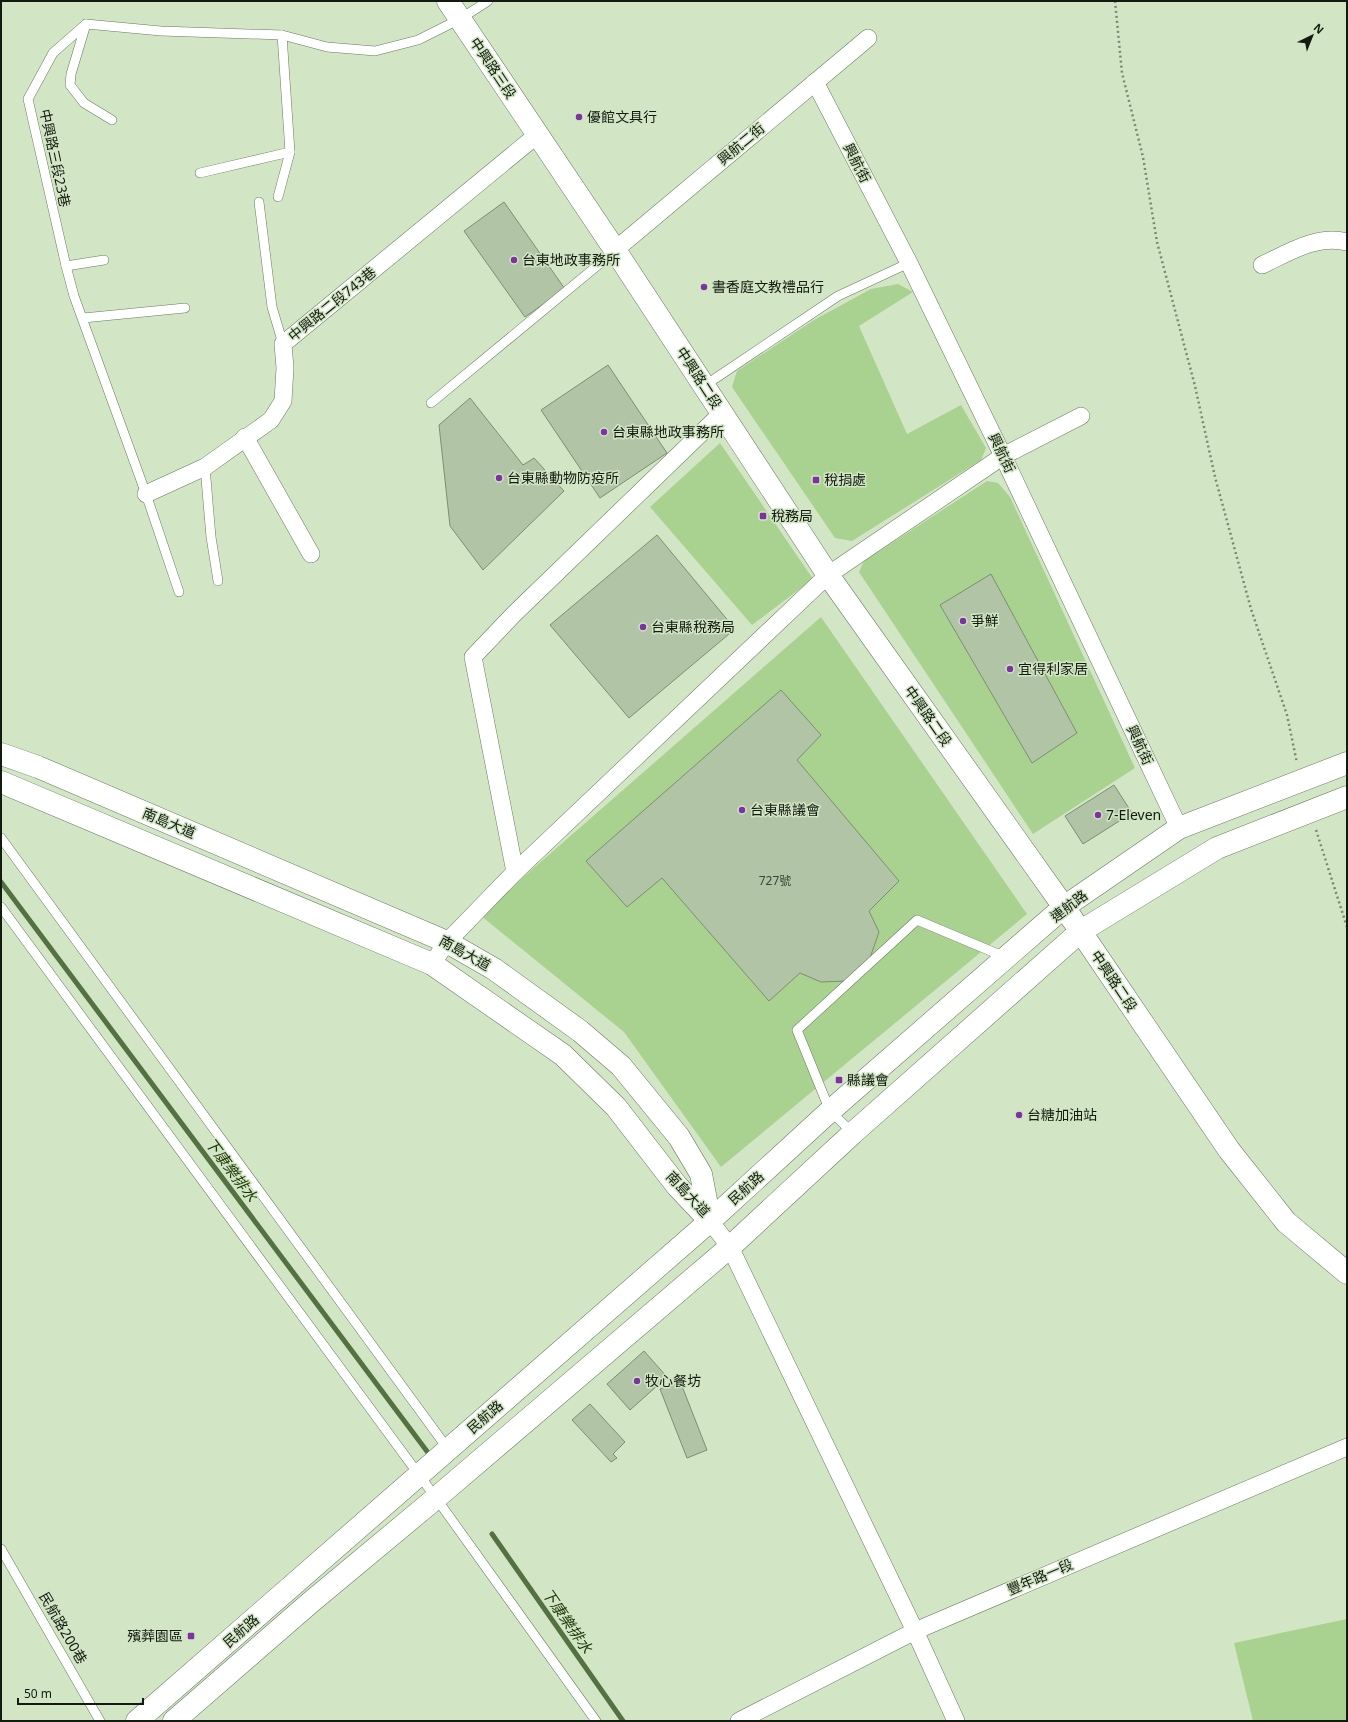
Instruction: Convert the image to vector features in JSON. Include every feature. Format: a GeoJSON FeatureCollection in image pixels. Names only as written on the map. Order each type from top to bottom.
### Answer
{"type":"FeatureCollection","features":[{"type":"Feature","properties":{"kind":"street","name":"中興路三段"},"geometry":{"type":"LineString","coordinates":[[448,1],[538,135]]}},
{"type":"Feature","properties":{"kind":"street","name":"興航二街"},"geometry":{"type":"LineString","coordinates":[[615,250],[868,38]]}},
{"type":"Feature","properties":{"kind":"street","name":"興航街"},"geometry":{"type":"LineString","coordinates":[[815,82],[908,263],[1003,456],[1179,828]]}},
{"type":"Feature","properties":{"kind":"street","name":"中興路二段"},"geometry":{"type":"LineString","coordinates":[[538,135],[828,575],[1064,907],[1229,1150],[1286,1222],[1345,1273]]}},
{"type":"Feature","properties":{"kind":"street","name":"中興路二段743巷"},"geometry":{"type":"LineString","coordinates":[[146,494],[205,467],[245,437],[271,420],[283,401],[285,368],[283,344],[538,135]]}},
{"type":"Feature","properties":{"kind":"street"},"geometry":{"type":"LineString","coordinates":[[1262,265],[1310,242],[1341,240],[1347,242]]}},
{"type":"Feature","properties":{"kind":"street"},"geometry":{"type":"LineString","coordinates":[[515,872],[473,657],[514,614],[722,413]]}},
{"type":"Feature","properties":{"kind":"street"},"geometry":{"type":"LineString","coordinates":[[432,964],[447,942],[515,872],[828,575],[1003,456],[1081,416]]}},
{"type":"Feature","properties":{"kind":"street"},"geometry":{"type":"LineString","coordinates":[[245,437],[311,554]]}},
{"type":"Feature","properties":{"kind":"street","name":"南島大道"},"geometry":{"type":"LineString","coordinates":[[1,754],[38,767],[447,942],[494,970],[580,1031],[621,1066],[679,1137],[701,1174],[710,1221]]}},
{"type":"Feature","properties":{"kind":"street","name":"連航路"},"geometry":{"type":"LineString","coordinates":[[830,1111],[1064,907],[1179,828],[1347,763]]}},
{"type":"Feature","properties":{"kind":"street","name":"南島大道"},"geometry":{"type":"LineString","coordinates":[[1,782],[432,964],[563,1055],[616,1107],[677,1186],[710,1221]]}},
{"type":"Feature","properties":{"kind":"street","name":"連航路"},"geometry":{"type":"LineString","coordinates":[[853,1133],[1081,932],[1217,848],[1347,797]]}},
{"type":"Feature","properties":{"kind":"street","name":"民航路"},"geometry":{"type":"LineString","coordinates":[[137,1721],[710,1221],[830,1111]]}},
{"type":"Feature","properties":{"kind":"street","name":"民航路"},"geometry":{"type":"LineString","coordinates":[[174,1721],[311,1602],[436,1498],[730,1247],[853,1133]]}},
{"type":"Feature","properties":{"kind":"street"},"geometry":{"type":"LineString","coordinates":[[710,1221],[730,1247],[915,1631],[956,1721]]}},
{"type":"Feature","properties":{"kind":"street","name":"豐年路一段"},"geometry":{"type":"LineString","coordinates":[[739,1721],[915,1631],[1347,1447]]}},
{"type":"Feature","properties":{"kind":"lane"},"geometry":{"type":"LineString","coordinates":[[112,120],[84,103],[70,85],[71,74],[86,24],[161,31],[282,35],[327,47],[375,51],[418,40],[460,19],[488,1]]}},
{"type":"Feature","properties":{"kind":"lane","name":"中興路三段23巷"},"geometry":{"type":"LineString","coordinates":[[86,24],[53,52],[28,99],[74,296],[146,494],[179,592]]}},
{"type":"Feature","properties":{"kind":"lane"},"geometry":{"type":"LineString","coordinates":[[278,197],[290,152],[282,35]]}},
{"type":"Feature","properties":{"kind":"lane"},"geometry":{"type":"LineString","coordinates":[[200,174],[290,152]]}},
{"type":"Feature","properties":{"kind":"lane"},"geometry":{"type":"LineString","coordinates":[[259,202],[272,307],[283,344]]}},
{"type":"Feature","properties":{"kind":"lane"},"geometry":{"type":"LineString","coordinates":[[431,402],[615,250]]}},
{"type":"Feature","properties":{"kind":"lane"},"geometry":{"type":"LineString","coordinates":[[66,266],[104,260]]}},
{"type":"Feature","properties":{"kind":"lane"},"geometry":{"type":"LineString","coordinates":[[704,386],[838,296],[908,263]]}},
{"type":"Feature","properties":{"kind":"lane"},"geometry":{"type":"LineString","coordinates":[[83,318],[185,308]]}},
{"type":"Feature","properties":{"kind":"lane"},"geometry":{"type":"LineString","coordinates":[[205,467],[211,537],[218,581]]}},
{"type":"Feature","properties":{"kind":"lane"},"geometry":{"type":"LineString","coordinates":[[1,838],[448,1449]]}},
{"type":"Feature","properties":{"kind":"lane"},"geometry":{"type":"LineString","coordinates":[[1,907],[436,1498],[596,1721]]}},
{"type":"Feature","properties":{"kind":"lane"},"geometry":{"type":"LineString","coordinates":[[853,1133],[830,1111],[796,1030],[917,920],[1006,958]]}},
{"type":"Feature","properties":{"kind":"lane","name":"民航路200巷"},"geometry":{"type":"LineString","coordinates":[[1,1549],[100,1721]]}},
{"type":"Feature","properties":{"kind":"path"},"geometry":{"type":"LineString","coordinates":[[1114,1],[1122,73],[1143,157],[1156,242],[1195,386],[1215,477],[1251,608],[1287,715],[1300,781]]}},
{"type":"Feature","properties":{"kind":"path"},"geometry":{"type":"LineString","coordinates":[[1310,812],[1347,927]]}},
{"type":"Feature","properties":{"kind":"green space"},"geometry":{"type":"Polygon","coordinates":[[[898,284],[913,292],[859,326],[907,434],[961,405],[986,448],[981,460],[852,541],[835,538],[732,387],[737,371],[814,320],[871,289],[898,284]]]}},
{"type":"Feature","properties":{"kind":"green space"},"geometry":{"type":"Polygon","coordinates":[[[720,443],[813,579],[752,625],[650,507],[720,443]]]}},
{"type":"Feature","properties":{"kind":"green space"},"geometry":{"type":"Polygon","coordinates":[[[987,481],[998,483],[1010,497],[1135,768],[1033,834],[859,572],[864,561],[987,481]]]}},
{"type":"Feature","properties":{"kind":"green space"},"geometry":{"type":"Polygon","coordinates":[[[821,617],[1027,914],[721,1167],[624,1032],[480,915],[821,617]]]}},
{"type":"Feature","properties":{"kind":"green space"},"geometry":{"type":"Polygon","coordinates":[[[1347,1619],[1347,1721],[1253,1721],[1234,1643],[1347,1619]]]}},
{"type":"Feature","properties":{"kind":"building","name":"台東地政事務所"},"geometry":{"type":"Polygon","coordinates":[[[504,202],[565,289],[525,317],[464,231],[504,202]]]}},
{"type":"Feature","properties":{"kind":"building","name":"台東縣地政事務所"},"geometry":{"type":"Polygon","coordinates":[[[608,365],[667,453],[600,498],[541,410],[608,365]]]}},
{"type":"Feature","properties":{"kind":"building","name":"台東縣動物防疫所"},"geometry":{"type":"Polygon","coordinates":[[[470,398],[523,465],[534,458],[564,491],[483,570],[450,526],[439,425],[470,398]]]}},
{"type":"Feature","properties":{"kind":"building","name":"台東縣稅務局"},"geometry":{"type":"Polygon","coordinates":[[[657,535],[735,629],[629,718],[550,625],[657,535]]]}},
{"type":"Feature","properties":{"kind":"building","name":"宜得利家居"},"geometry":{"type":"Polygon","coordinates":[[[991,574],[1077,733],[1032,763],[940,605],[991,574]]]}},
{"type":"Feature","properties":{"kind":"building","name":"台東縣議會"},"geometry":{"type":"Polygon","coordinates":[[[781,690],[821,735],[797,760],[899,881],[869,911],[879,932],[870,958],[846,981],[821,982],[800,973],[769,1001],[662,878],[627,907],[586,861],[781,690]]]}},
{"type":"Feature","properties":{"kind":"building","name":"7-Eleven"},"geometry":{"type":"Polygon","coordinates":[[[1114,785],[1132,813],[1083,844],[1065,816],[1114,785]]]}},
{"type":"Feature","properties":{"kind":"building","name":"牧心餐坊"},"geometry":{"type":"Polygon","coordinates":[[[644,1351],[667,1377],[630,1410],[607,1384],[644,1351]]]}},
{"type":"Feature","properties":{"kind":"building"},"geometry":{"type":"Polygon","coordinates":[[[680,1381],[707,1450],[687,1458],[660,1389],[680,1381]]]}},
{"type":"Feature","properties":{"kind":"building"},"geometry":{"type":"Polygon","coordinates":[[[590,1404],[625,1442],[613,1454],[617,1458],[611,1462],[572,1420],[590,1404]]]}},
{"type":"Feature","properties":{"kind":"waterway","name":"下康樂排水"},"geometry":{"type":"LineString","coordinates":[[1,882],[432,1458]]}},
{"type":"Feature","properties":{"kind":"waterway","name":"下康樂排水"},"geometry":{"type":"LineString","coordinates":[[492,1534],[623,1721]]}},
{"type":"Feature","properties":{"kind":"place","name":"優館文具行"},"geometry":{"type":"Point","coordinates":[579,117]}},
{"type":"Feature","properties":{"kind":"place","name":"台東地政事務所"},"geometry":{"type":"Point","coordinates":[514,260]}},
{"type":"Feature","properties":{"kind":"place","name":"書香庭文教禮品行"},"geometry":{"type":"Point","coordinates":[704,287]}},
{"type":"Feature","properties":{"kind":"place","name":"台東縣地政事務所"},"geometry":{"type":"Point","coordinates":[604,432]}},
{"type":"Feature","properties":{"kind":"place","name":"台東縣動物防疫所"},"geometry":{"type":"Point","coordinates":[499,478]}},
{"type":"Feature","properties":{"kind":"place","name":"稅捐處"},"geometry":{"type":"Point","coordinates":[816,480]}},
{"type":"Feature","properties":{"kind":"place","name":"稅務局"},"geometry":{"type":"Point","coordinates":[763,516]}},
{"type":"Feature","properties":{"kind":"place","name":"爭鮮"},"geometry":{"type":"Point","coordinates":[963,621]}},
{"type":"Feature","properties":{"kind":"place","name":"台東縣稅務局"},"geometry":{"type":"Point","coordinates":[643,627]}},
{"type":"Feature","properties":{"kind":"place","name":"宜得利家居"},"geometry":{"type":"Point","coordinates":[1010,669]}},
{"type":"Feature","properties":{"kind":"place","name":"台東縣議會"},"geometry":{"type":"Point","coordinates":[742,810]}},
{"type":"Feature","properties":{"kind":"place","name":"7-Eleven"},"geometry":{"type":"Point","coordinates":[1098,815]}},
{"type":"Feature","properties":{"kind":"place","name":"縣議會"},"geometry":{"type":"Point","coordinates":[839,1080]}},
{"type":"Feature","properties":{"kind":"place","name":"台糖加油站"},"geometry":{"type":"Point","coordinates":[1019,1115]}},
{"type":"Feature","properties":{"kind":"place","name":"牧心餐坊"},"geometry":{"type":"Point","coordinates":[637,1381]}},
{"type":"Feature","properties":{"kind":"place","name":"殯葬園區"},"geometry":{"type":"Point","coordinates":[191,1636]}}]}
